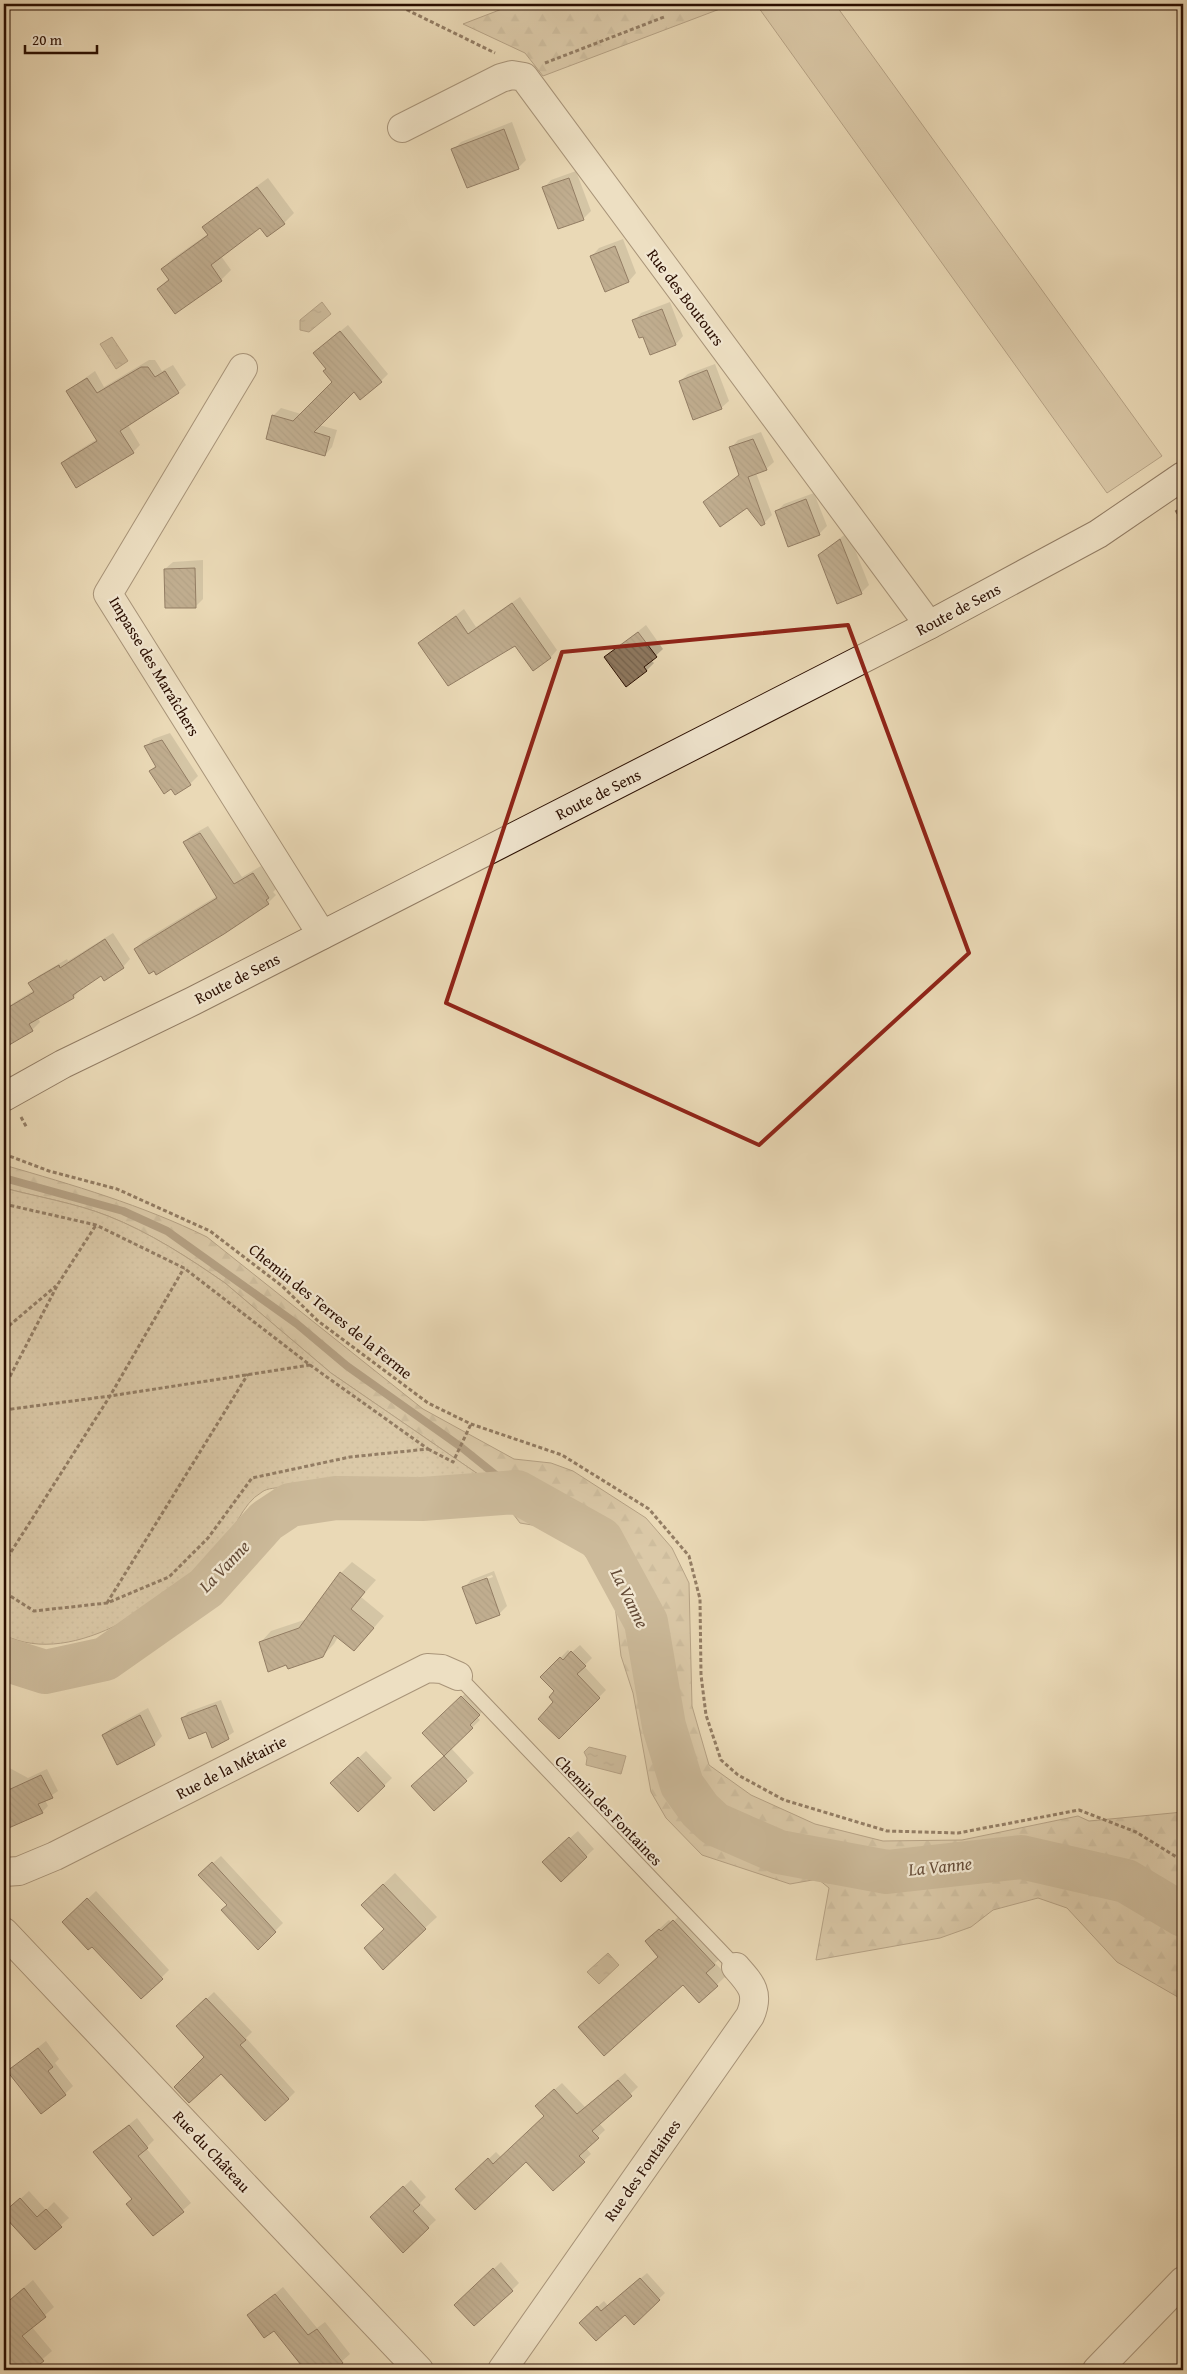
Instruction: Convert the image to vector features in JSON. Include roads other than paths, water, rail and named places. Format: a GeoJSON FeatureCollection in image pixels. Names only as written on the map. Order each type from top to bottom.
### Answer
{"type":"FeatureCollection","features":[{"type":"Feature","properties":{"kind":"street","name":"Rue des Boutours"},"geometry":{"type":"LineString","coordinates":[[402,128],[501,78],[518,75],[524,78],[929,625]]}},
{"type":"Feature","properties":{"kind":"street","name":"Impasse des Maraîchers"},"geometry":{"type":"LineString","coordinates":[[243,368],[108,594],[322,935]]}},
{"type":"Feature","properties":{"kind":"street","name":"Route de Sens"},"geometry":{"type":"LineString","coordinates":[[4,1097],[63,1064],[193,1001],[929,625],[1098,534],[1183,476]]}},
{"type":"Feature","properties":{"kind":"street","name":"Rue de la Métairie"},"geometry":{"type":"LineString","coordinates":[[4,1872],[19,1871],[55,1856],[427,1668],[442,1668],[458,1676]]}},
{"type":"Feature","properties":{"kind":"street","name":"Rue du Château"},"geometry":{"type":"LineString","coordinates":[[4,1932],[419,2370]]}},
{"type":"Feature","properties":{"kind":"street","name":"Rue des Fontaines"},"geometry":{"type":"LineString","coordinates":[[502,2370],[750,2016],[755,1996],[750,1982],[736,1968]]}},
{"type":"Feature","properties":{"kind":"street"},"geometry":{"type":"LineString","coordinates":[[1096,2370],[1183,2281]]}},
{"type":"Feature","properties":{"kind":"lane","name":"Chemin des Fontaines"},"geometry":{"type":"LineString","coordinates":[[458,1676],[736,1968]]}},
{"type":"Feature","properties":{"kind":"water"},"geometry":{"type":"Polygon","coordinates":[[[322,302],[331,314],[309,332],[300,330],[300,320],[322,302]]]}},
{"type":"Feature","properties":{"kind":"water"},"geometry":{"type":"Polygon","coordinates":[[[112,337],[128,361],[116,369],[100,344],[112,337]]]}},
{"type":"Feature","properties":{"kind":"water"},"geometry":{"type":"Polygon","coordinates":[[[589,1747],[626,1756],[621,1774],[586,1765],[587,1758],[584,1752],[589,1747]]]}},
{"type":"Feature","properties":{"kind":"water"},"geometry":{"type":"Polygon","coordinates":[[[608,1953],[619,1965],[599,1984],[587,1972],[608,1953]]]}},
{"type":"Feature","properties":{"kind":"waterway"},"geometry":{"type":"LineString","coordinates":[[4,1178],[123,1211],[167,1231],[297,1324],[347,1366],[461,1447],[517,1492]]}},
{"type":"Feature","properties":{"kind":"waterway","name":"La Vanne"},"geometry":{"type":"LineString","coordinates":[[4,1659],[45,1672],[105,1659],[206,1588],[266,1521],[290,1505],[336,1498],[422,1499],[517,1492],[601,1539],[646,1622],[664,1726],[682,1785],[700,1810],[715,1824],[779,1852],[887,1872],[1021,1857],[1126,1881],[1183,1915]]}}]}
